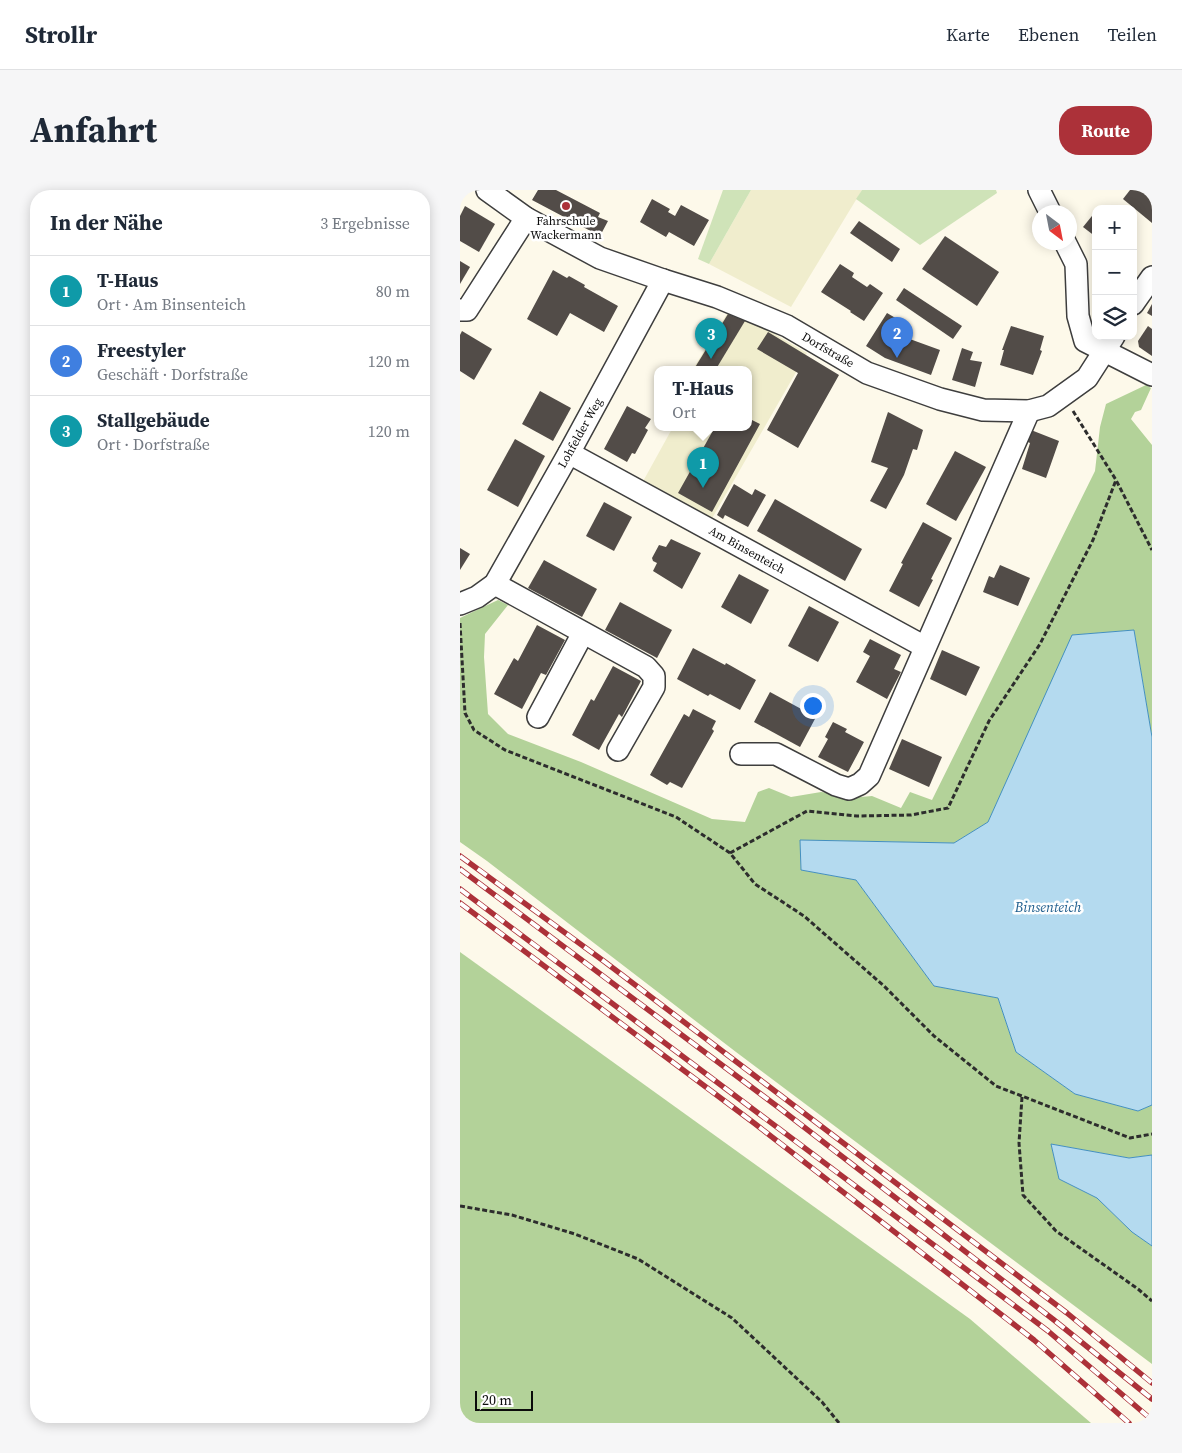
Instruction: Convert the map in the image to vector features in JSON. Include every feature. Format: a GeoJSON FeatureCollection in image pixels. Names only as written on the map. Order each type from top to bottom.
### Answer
{"type":"FeatureCollection","features":[{"type":"Feature","properties":{"kind":"street","name":"Dorfstraße"},"geometry":{"type":"LineString","coordinates":[[487,190],[526,218],[600,258],[717,297],[787,326],[867,372],[892,382],[940,399],[983,410],[1029,411],[1048,406],[1087,378],[1109,344]]}},
{"type":"Feature","properties":{"kind":"street"},"geometry":{"type":"LineString","coordinates":[[1039,190],[1046,205]]}},
{"type":"Feature","properties":{"kind":"street"},"geometry":{"type":"LineString","coordinates":[[460,310],[467,310],[526,218]]}},
{"type":"Feature","properties":{"kind":"street"},"geometry":{"type":"LineString","coordinates":[[1069,250],[1076,264],[1078,316],[1084,341],[1109,344],[1152,375]]}},
{"type":"Feature","properties":{"kind":"street"},"geometry":{"type":"LineString","coordinates":[[1137,298],[1152,277]]}},
{"type":"Feature","properties":{"kind":"street","name":"Lohfelder Weg"},"geometry":{"type":"LineString","coordinates":[[460,604],[477,597],[495,584],[663,280]]}},
{"type":"Feature","properties":{"kind":"street"},"geometry":{"type":"LineString","coordinates":[[742,754],[776,754],[836,786],[849,789],[860,784],[869,776],[1029,411]]}},
{"type":"Feature","properties":{"kind":"street","name":"Am Binsenteich"},"geometry":{"type":"LineString","coordinates":[[569,453],[925,647]]}},
{"type":"Feature","properties":{"kind":"street"},"geometry":{"type":"LineString","coordinates":[[495,584],[646,667],[654,676],[654,687],[618,750]]}},
{"type":"Feature","properties":{"kind":"street"},"geometry":{"type":"LineString","coordinates":[[538,717],[583,633]]}},
{"type":"Feature","properties":{"kind":"path"},"geometry":{"type":"LineString","coordinates":[[1064,396],[1116,480],[1152,550]]}},
{"type":"Feature","properties":{"kind":"path"},"geometry":{"type":"LineString","coordinates":[[730,853],[807,811],[866,816],[911,814],[948,808],[989,721],[1040,644],[1094,540],[1116,480]]}},
{"type":"Feature","properties":{"kind":"path"},"geometry":{"type":"LineString","coordinates":[[460,618],[465,713],[474,730],[505,750],[676,817],[730,853],[755,884],[804,916],[884,986],[934,1036],[996,1086],[1130,1138],[1152,1134]]}},
{"type":"Feature","properties":{"kind":"path"},"geometry":{"type":"LineString","coordinates":[[1022,1096],[1019,1143],[1023,1195],[1056,1231],[1152,1301]]}},
{"type":"Feature","properties":{"kind":"path"},"geometry":{"type":"LineString","coordinates":[[460,1206],[512,1214],[575,1234],[638,1259],[732,1318],[822,1402],[839,1423]]}},
{"type":"Feature","properties":{"kind":"shaded area"},"geometry":{"type":"Polygon","coordinates":[[[751,190],[862,190],[791,307],[709,264],[751,190]]]}},
{"type":"Feature","properties":{"kind":"shaded area"},"geometry":{"type":"Polygon","coordinates":[[[728,312],[766,329],[807,353],[710,522],[641,485],[671,431],[752,431],[752,366],[695,366],[728,312]]]}},
{"type":"Feature","properties":{"kind":"green space"},"geometry":{"type":"Polygon","coordinates":[[[723,190],[751,190],[709,264],[698,259],[723,190]]]}},
{"type":"Feature","properties":{"kind":"green space"},"geometry":{"type":"Polygon","coordinates":[[[862,190],[996,190],[997,193],[920,245],[856,199],[862,190]]]}},
{"type":"Feature","properties":{"kind":"green space"},"geometry":{"type":"Polygon","coordinates":[[[1146,385],[1151,388],[1141,410],[1135,412],[1131,419],[1152,445],[1152,737],[1134,630],[1073,635],[988,822],[954,843],[800,840],[801,870],[856,880],[934,986],[998,998],[1016,1052],[1075,1094],[1138,1111],[1152,1105],[1152,1155],[1129,1158],[1051,1144],[1059,1179],[1097,1198],[1132,1232],[1152,1246],[1152,1364],[460,842],[460,618],[498,600],[508,605],[485,634],[484,657],[488,714],[508,734],[581,762],[712,819],[745,822],[758,792],[769,788],[791,797],[821,792],[861,797],[872,796],[901,808],[910,792],[932,800],[1095,471],[1100,427],[1106,404],[1146,385]]]}},
{"type":"Feature","properties":{"kind":"green space"},"geometry":{"type":"Polygon","coordinates":[[[460,952],[970,1319],[1091,1423],[460,1423],[460,952]]]}},
{"type":"Feature","properties":{"kind":"water","name":"Binsenteich"},"geometry":{"type":"Polygon","coordinates":[[[1134,630],[1152,737],[1152,1105],[1138,1111],[1075,1094],[1016,1052],[998,998],[934,986],[856,880],[801,870],[800,840],[954,843],[988,822],[1072,635],[1134,630]]]}},
{"type":"Feature","properties":{"kind":"water"},"geometry":{"type":"Polygon","coordinates":[[[1051,1144],[1129,1158],[1152,1155],[1152,1246],[1132,1232],[1097,1198],[1059,1179],[1051,1144]]]}},
{"type":"Feature","properties":{"kind":"building","name":"Fahrschule Wackermann"},"geometry":{"type":"Polygon","coordinates":[[[538,190],[556,190],[600,213],[598,217],[608,221],[600,236],[532,200],[538,190]]]}},
{"type":"Feature","properties":{"kind":"building"},"geometry":{"type":"Polygon","coordinates":[[[1130,190],[1152,190],[1152,223],[1137,211],[1137,205],[1130,205],[1123,199],[1130,190]]]}},
{"type":"Feature","properties":{"kind":"building"},"geometry":{"type":"Polygon","coordinates":[[[652,199],[670,209],[668,212],[675,216],[681,205],[709,220],[694,246],[669,232],[666,237],[640,222],[652,199]]]}},
{"type":"Feature","properties":{"kind":"building"},"geometry":{"type":"Polygon","coordinates":[[[465,206],[495,224],[479,252],[460,241],[460,216],[465,206]]]}},
{"type":"Feature","properties":{"kind":"building"},"geometry":{"type":"Polygon","coordinates":[[[1092,216],[1092,234],[1083,227],[1092,216]]]}},
{"type":"Feature","properties":{"kind":"building"},"geometry":{"type":"Polygon","coordinates":[[[859,221],[900,249],[892,262],[850,233],[859,221]]]}},
{"type":"Feature","properties":{"kind":"building"},"geometry":{"type":"Polygon","coordinates":[[[945,236],[999,272],[977,306],[922,269],[945,236]]]}},
{"type":"Feature","properties":{"kind":"building"},"geometry":{"type":"Polygon","coordinates":[[[460,261],[470,267],[460,284],[460,261]]]}},
{"type":"Feature","properties":{"kind":"building"},"geometry":{"type":"Polygon","coordinates":[[[840,264],[854,273],[852,277],[867,287],[870,284],[883,293],[864,321],[821,292],[840,264]]]}},
{"type":"Feature","properties":{"kind":"building"},"geometry":{"type":"Polygon","coordinates":[[[553,270],[567,278],[569,276],[585,285],[584,287],[618,306],[604,332],[570,313],[557,336],[527,319],[553,270]]]}},
{"type":"Feature","properties":{"kind":"building"},"geometry":{"type":"Polygon","coordinates":[[[904,288],[962,326],[953,339],[896,300],[904,288]]]}},
{"type":"Feature","properties":{"kind":"building"},"geometry":{"type":"Polygon","coordinates":[[[1152,304],[1152,316],[1147,313],[1152,304]]]}},
{"type":"Feature","properties":{"kind":"building"},"geometry":{"type":"Polygon","coordinates":[[[887,313],[904,323],[896,334],[940,350],[931,375],[885,358],[866,346],[887,313]]]}},
{"type":"Feature","properties":{"kind":"building"},"geometry":{"type":"Polygon","coordinates":[[[728,314],[745,321],[718,366],[696,366],[728,314]]]}},
{"type":"Feature","properties":{"kind":"building"},"geometry":{"type":"Polygon","coordinates":[[[1011,326],[1044,336],[1040,350],[1042,351],[1033,375],[1000,365],[1004,350],[1002,350],[1011,326]]]}},
{"type":"Feature","properties":{"kind":"building"},"geometry":{"type":"Polygon","coordinates":[[[1148,326],[1152,329],[1152,356],[1139,347],[1138,341],[1148,326]]]}},
{"type":"Feature","properties":{"kind":"building"},"geometry":{"type":"Polygon","coordinates":[[[462,331],[492,349],[474,380],[460,371],[460,335],[462,331]]]}},
{"type":"Feature","properties":{"kind":"building"},"geometry":{"type":"Polygon","coordinates":[[[768,332],[839,375],[798,448],[767,430],[798,373],[757,349],[768,332]]]}},
{"type":"Feature","properties":{"kind":"building"},"geometry":{"type":"Polygon","coordinates":[[[962,348],[973,352],[970,360],[982,362],[975,387],[952,380],[962,348]]]}},
{"type":"Feature","properties":{"kind":"building"},"geometry":{"type":"Polygon","coordinates":[[[540,391],[571,408],[553,441],[522,424],[540,391]]]}},
{"type":"Feature","properties":{"kind":"building"},"geometry":{"type":"Polygon","coordinates":[[[627,406],[651,419],[645,428],[648,430],[635,454],[632,453],[627,462],[604,449],[627,406]]]}},
{"type":"Feature","properties":{"kind":"building"},"geometry":{"type":"Polygon","coordinates":[[[888,412],[923,430],[917,450],[913,449],[904,475],[886,509],[870,501],[888,468],[871,462],[888,412]]]}},
{"type":"Feature","properties":{"kind":"building"},"geometry":{"type":"Polygon","coordinates":[[[752,420],[760,424],[712,512],[678,493],[713,431],[752,431],[752,420]]]}},
{"type":"Feature","properties":{"kind":"building"},"geometry":{"type":"Polygon","coordinates":[[[1031,430],[1059,441],[1046,478],[1022,469],[1030,443],[1026,441],[1031,430]]]}},
{"type":"Feature","properties":{"kind":"building"},"geometry":{"type":"Polygon","coordinates":[[[515,439],[545,456],[518,507],[487,490],[515,439]]]}},
{"type":"Feature","properties":{"kind":"building"},"geometry":{"type":"Polygon","coordinates":[[[955,451],[986,467],[956,521],[926,504],[955,451]]]}},
{"type":"Feature","properties":{"kind":"building"},"geometry":{"type":"Polygon","coordinates":[[[734,484],[752,495],[755,489],[766,495],[748,527],[725,515],[723,519],[717,515],[734,484]]]}},
{"type":"Feature","properties":{"kind":"building"},"geometry":{"type":"Polygon","coordinates":[[[775,499],[862,549],[845,581],[757,531],[775,499]]]}},
{"type":"Feature","properties":{"kind":"building"},"geometry":{"type":"Polygon","coordinates":[[[604,502],[632,517],[614,551],[586,536],[604,502]]]}},
{"type":"Feature","properties":{"kind":"building"},"geometry":{"type":"Polygon","coordinates":[[[923,522],[952,538],[919,607],[889,591],[903,564],[901,563],[923,522]]]}},
{"type":"Feature","properties":{"kind":"building"},"geometry":{"type":"Polygon","coordinates":[[[671,539],[701,553],[682,589],[653,571],[657,563],[652,558],[659,545],[666,547],[671,539]]]}},
{"type":"Feature","properties":{"kind":"building"},"geometry":{"type":"Polygon","coordinates":[[[460,548],[470,554],[460,570],[460,548]]]}},
{"type":"Feature","properties":{"kind":"building"},"geometry":{"type":"Polygon","coordinates":[[[544,560],[597,589],[582,617],[528,588],[544,560]]]}},
{"type":"Feature","properties":{"kind":"building"},"geometry":{"type":"Polygon","coordinates":[[[1000,565],[1030,578],[1018,606],[983,592],[989,576],[994,578],[1000,565]]]}},
{"type":"Feature","properties":{"kind":"building"},"geometry":{"type":"Polygon","coordinates":[[[739,574],[769,590],[751,624],[721,607],[739,574]]]}},
{"type":"Feature","properties":{"kind":"building"},"geometry":{"type":"Polygon","coordinates":[[[620,602],[672,630],[657,658],[605,630],[620,602]]]}},
{"type":"Feature","properties":{"kind":"building"},"geometry":{"type":"Polygon","coordinates":[[[809,606],[839,622],[818,662],[788,646],[809,606]]]}},
{"type":"Feature","properties":{"kind":"building"},"geometry":{"type":"Polygon","coordinates":[[[537,625],[565,640],[546,675],[541,673],[522,709],[494,694],[514,658],[518,661],[537,625]]]}},
{"type":"Feature","properties":{"kind":"building"},"geometry":{"type":"Polygon","coordinates":[[[870,639],[901,655],[894,669],[901,672],[887,699],[856,682],[870,656],[863,652],[870,639]]]}},
{"type":"Feature","properties":{"kind":"building"},"geometry":{"type":"Polygon","coordinates":[[[693,648],[725,665],[726,663],[756,680],[740,710],[710,694],[708,696],[677,679],[693,648]]]}},
{"type":"Feature","properties":{"kind":"building"},"geometry":{"type":"Polygon","coordinates":[[[942,650],[980,667],[966,696],[930,679],[942,650]]]}},
{"type":"Feature","properties":{"kind":"building"},"geometry":{"type":"Polygon","coordinates":[[[613,666],[641,681],[622,717],[619,714],[599,750],[572,735],[591,699],[594,701],[613,666]]]}},
{"type":"Feature","properties":{"kind":"building"},"geometry":{"type":"Polygon","coordinates":[[[770,692],[816,717],[800,747],[754,722],[770,692]]]}},
{"type":"Feature","properties":{"kind":"building"},"geometry":{"type":"Polygon","coordinates":[[[693,709],[716,721],[712,729],[714,731],[682,788],[670,782],[667,785],[650,775],[684,714],[689,717],[693,709]]]}},
{"type":"Feature","properties":{"kind":"building"},"geometry":{"type":"Polygon","coordinates":[[[833,722],[847,729],[845,732],[864,742],[848,772],[818,757],[828,739],[825,737],[833,722]]]}},
{"type":"Feature","properties":{"kind":"building"},"geometry":{"type":"Polygon","coordinates":[[[902,739],[942,757],[929,787],[889,769],[902,739]]]}},
{"type":"Feature","properties":{"kind":"railway"},"geometry":{"type":"LineString","coordinates":[[460,856],[605,962],[1067,1313],[1152,1383]]}},
{"type":"Feature","properties":{"kind":"railway"},"geometry":{"type":"LineString","coordinates":[[460,869],[778,1107],[1054,1320],[1152,1399]]}},
{"type":"Feature","properties":{"kind":"railway"},"geometry":{"type":"LineString","coordinates":[[460,889],[1048,1331],[1152,1420]]}},
{"type":"Feature","properties":{"kind":"railway"},"geometry":{"type":"LineString","coordinates":[[460,903],[754,1123],[1034,1340],[1129,1423]]}},
{"type":"Feature","properties":{"kind":"place","name":"Fahrschule Wackermann"},"geometry":{"type":"Point","coordinates":[566,206]}},
{"type":"Feature","properties":{"kind":"place","name":"Freestyler"},"geometry":{"type":"Point","coordinates":[897,358]}},
{"type":"Feature","properties":{"kind":"place","name":"Stallgebäude"},"geometry":{"type":"Point","coordinates":[711,359]}},
{"type":"Feature","properties":{"kind":"place","name":"T-Haus"},"geometry":{"type":"Point","coordinates":[703,488]}}]}
